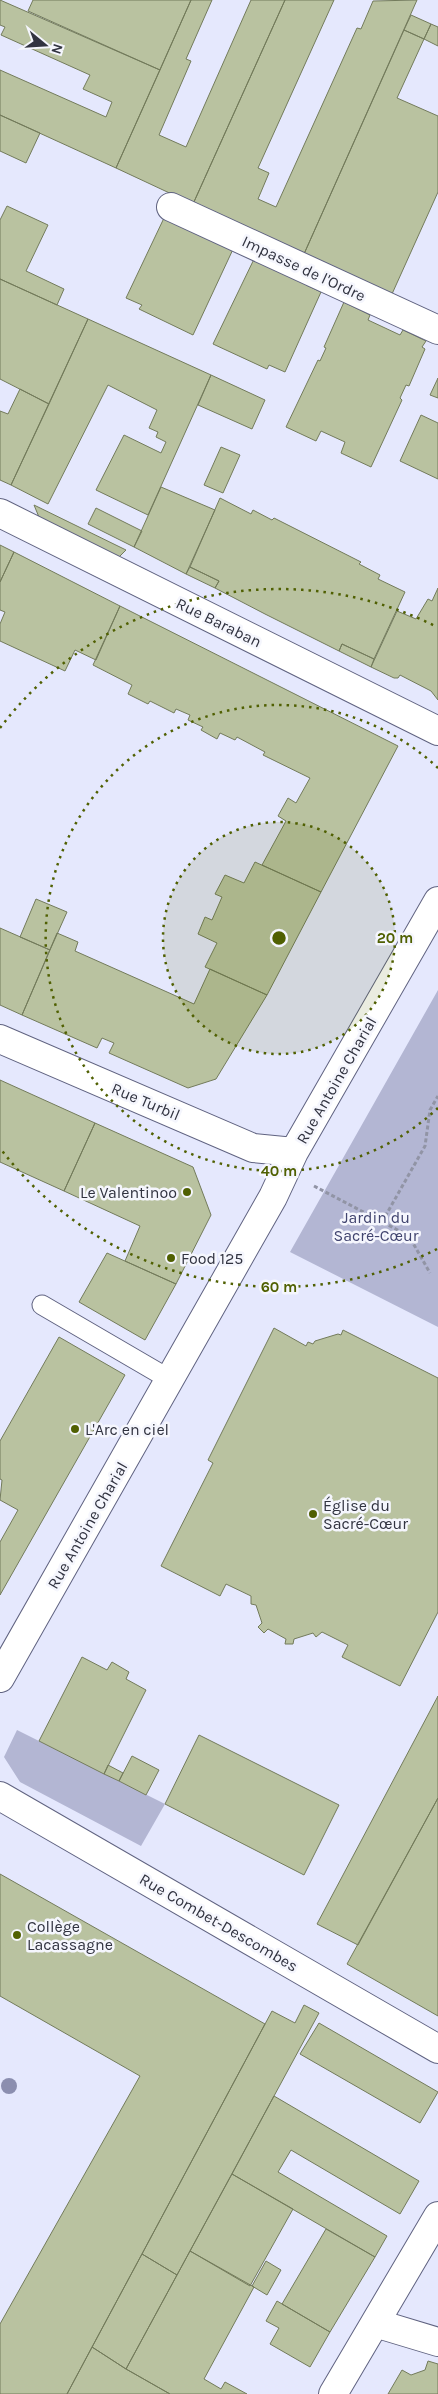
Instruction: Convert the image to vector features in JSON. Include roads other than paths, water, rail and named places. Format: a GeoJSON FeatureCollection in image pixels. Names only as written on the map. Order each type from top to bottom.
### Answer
{"type":"FeatureCollection","features":[{"type":"Feature","properties":{"kind":"street","name":"Impasse de l'Ordre"},"geometry":{"type":"LineString","coordinates":[[171,207],[438,330]]}},
{"type":"Feature","properties":{"kind":"street","name":"Rue Baraban"},"geometry":{"type":"LineString","coordinates":[[0,513],[438,731]]}},
{"type":"Feature","properties":{"kind":"street","name":"Rue Antoine Charial"},"geometry":{"type":"LineString","coordinates":[[0,1678],[273,1197],[294,1152],[438,901]]}},
{"type":"Feature","properties":{"kind":"street","name":"Rue Turbil"},"geometry":{"type":"LineString","coordinates":[[0,1039],[253,1148],[294,1152]]}},
{"type":"Feature","properties":{"kind":"street","name":"Rue Combet-Descombes"},"geometry":{"type":"LineString","coordinates":[[0,1796],[438,2049]]}},
{"type":"Feature","properties":{"kind":"street"},"geometry":{"type":"LineString","coordinates":[[333,2394],[438,2216]]}},
{"type":"Feature","properties":{"kind":"street"},"geometry":{"type":"LineString","coordinates":[[375,2323],[438,2342]]}},
{"type":"Feature","properties":{"kind":"lane"},"geometry":{"type":"LineString","coordinates":[[42,1305],[170,1379]]}},
{"type":"Feature","properties":{"kind":"place","name":"Le Valentinoo"},"geometry":{"type":"Point","coordinates":[187,1192]}},
{"type":"Feature","properties":{"kind":"place","name":"Food 125"},"geometry":{"type":"Point","coordinates":[171,1258]}},
{"type":"Feature","properties":{"kind":"place","name":"L'Arc en ciel"},"geometry":{"type":"Point","coordinates":[75,1429]}},
{"type":"Feature","properties":{"kind":"place","name":"Église du Sacré-Cœur"},"geometry":{"type":"Point","coordinates":[313,1514]}},
{"type":"Feature","properties":{"kind":"place","name":"Collège Lacassagne"},"geometry":{"type":"Point","coordinates":[17,1935]}},
{"type":"Feature","properties":{"kind":"park label","name":"Jardin du Sacré-Cœur"},"geometry":{"type":"Point","coordinates":[376,1226]}}]}
